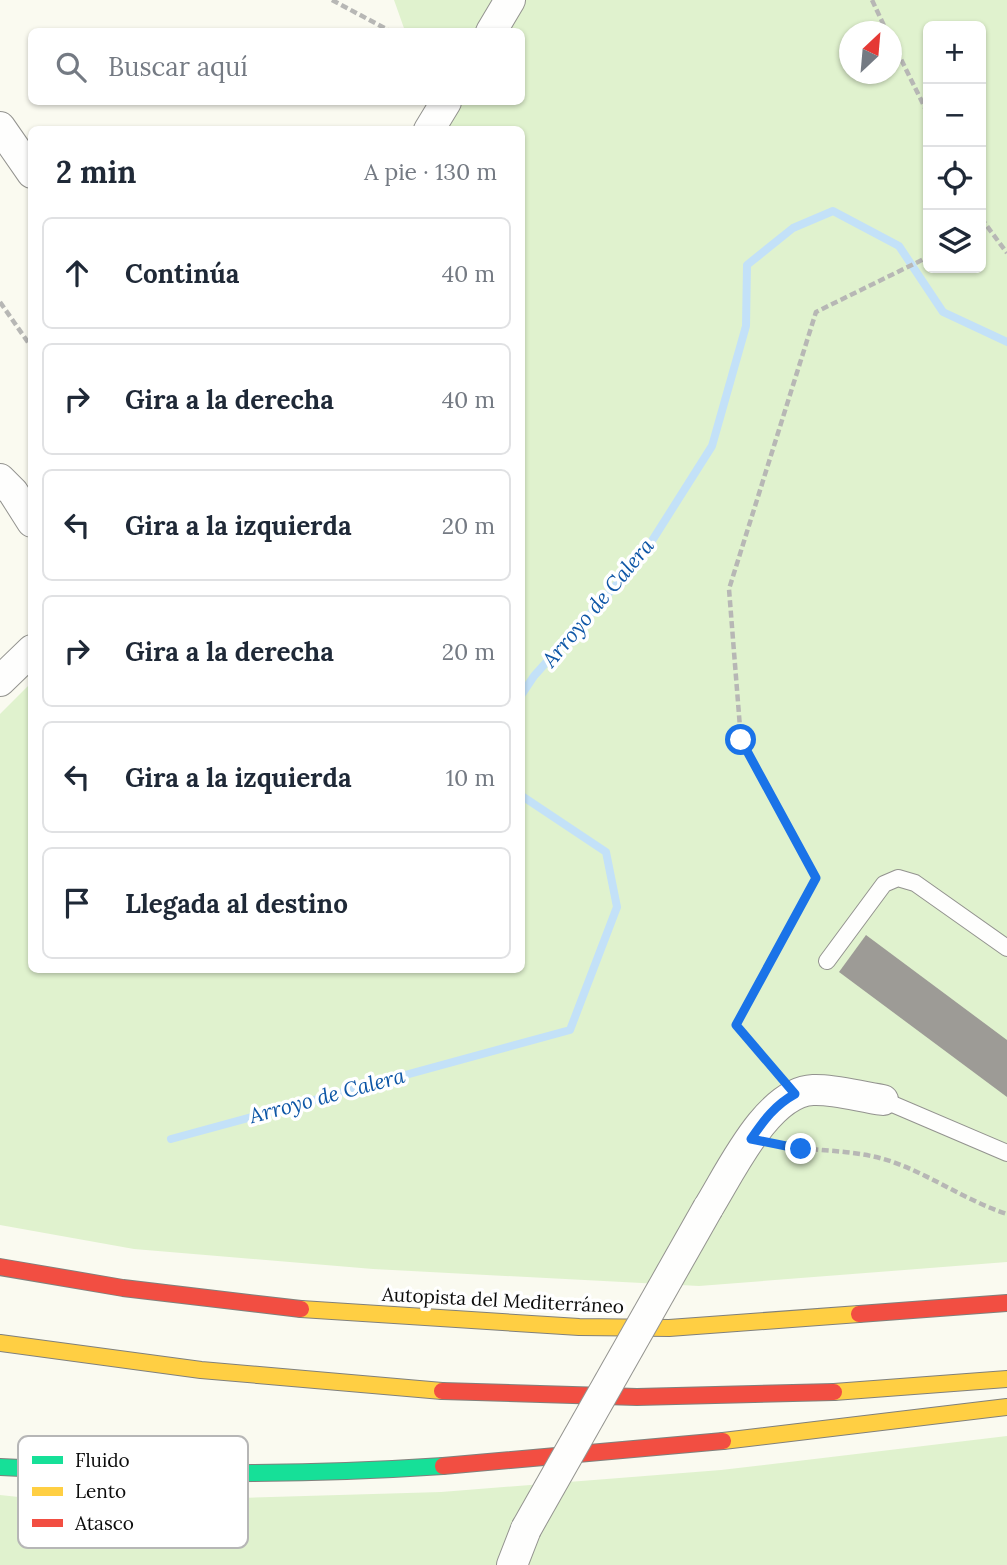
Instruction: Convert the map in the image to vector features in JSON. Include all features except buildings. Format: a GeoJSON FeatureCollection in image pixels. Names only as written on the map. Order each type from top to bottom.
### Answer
{"type":"FeatureCollection","features":[{"type":"Feature","properties":{"kind":"highway","name":"Autopista del Mediterráneo"},"geometry":{"type":"LineString","coordinates":[[0,1267],[123,1289],[345,1314],[579,1327],[669,1328],[1007,1303]]}},
{"type":"Feature","properties":{"kind":"highway"},"geometry":{"type":"LineString","coordinates":[[0,1343],[140,1364],[370,1387],[563,1397],[760,1395],[926,1387],[1007,1379]]}},
{"type":"Feature","properties":{"kind":"highway"},"geometry":{"type":"LineString","coordinates":[[248,1474],[458,1468],[612,1455],[1007,1406]]}},
{"type":"Feature","properties":{"kind":"highway"},"geometry":{"type":"LineString","coordinates":[[0,1467],[18,1468]]}},
{"type":"Feature","properties":{"kind":"street"},"geometry":{"type":"LineString","coordinates":[[493,28],[510,0]]}},
{"type":"Feature","properties":{"kind":"street"},"geometry":{"type":"LineString","coordinates":[[431,126],[444,105]]}},
{"type":"Feature","properties":{"kind":"street"},"geometry":{"type":"LineString","coordinates":[[0,127],[28,167]]}},
{"type":"Feature","properties":{"kind":"street"},"geometry":{"type":"LineString","coordinates":[[0,479],[13,492],[28,516]]}},
{"type":"Feature","properties":{"kind":"street"},"geometry":{"type":"LineString","coordinates":[[0,681],[28,654]]}},
{"type":"Feature","properties":{"kind":"street"},"geometry":{"type":"LineString","coordinates":[[512,1565],[526,1529],[708,1208],[769,1114],[781,1101],[813,1090],[883,1100]]}},
{"type":"Feature","properties":{"kind":"lane"},"geometry":{"type":"LineString","coordinates":[[827,961],[884,884],[898,878],[915,883],[1007,948]]}},
{"type":"Feature","properties":{"kind":"lane"},"geometry":{"type":"LineString","coordinates":[[883,1100],[1007,1153]]}},
{"type":"Feature","properties":{"kind":"path"},"geometry":{"type":"LineString","coordinates":[[332,0],[384,28]]}},
{"type":"Feature","properties":{"kind":"path"},"geometry":{"type":"LineString","coordinates":[[872,0],[882,21]]}},
{"type":"Feature","properties":{"kind":"path"},"geometry":{"type":"LineString","coordinates":[[902,63],[923,104]]}},
{"type":"Feature","properties":{"kind":"path"},"geometry":{"type":"LineString","coordinates":[[986,233],[1007,253]]}},
{"type":"Feature","properties":{"kind":"path"},"geometry":{"type":"LineString","coordinates":[[795,1094],[736,1025],[816,878],[741,740],[729,589],[816,312],[923,259]]}},
{"type":"Feature","properties":{"kind":"path"},"geometry":{"type":"LineString","coordinates":[[0,302],[28,342]]}},
{"type":"Feature","properties":{"kind":"path"},"geometry":{"type":"LineString","coordinates":[[751,1139],[801,1149],[847,1150],[894,1162],[981,1206],[1007,1214]]}},
{"type":"Feature","properties":{"kind":"green space"},"geometry":{"type":"Polygon","coordinates":[[[394,0],[1007,0],[1007,1262],[699,1286],[373,1269],[134,1249],[0,1225],[0,714],[28,686],[28,973],[525,973],[525,126],[439,126],[431,105],[525,105],[525,28],[404,28],[394,0]]]}},
{"type":"Feature","properties":{"kind":"green space"},"geometry":{"type":"Polygon","coordinates":[[[1007,1436],[1007,1565],[0,1565],[0,1495],[18,1497],[18,1548],[248,1548],[248,1498],[441,1492],[721,1470],[1007,1436]]]}},
{"type":"Feature","properties":{"kind":"waterway","name":"Arroyo de Calera"},"geometry":{"type":"LineString","coordinates":[[525,690],[534,676],[643,555],[712,446],[746,326],[747,265],[793,228],[833,211],[899,246],[943,312],[1007,342]]}},
{"type":"Feature","properties":{"kind":"waterway","name":"Arroyo de Calera"},"geometry":{"type":"LineString","coordinates":[[171,1139],[570,1030],[617,907],[606,852],[525,798]]}},
{"type":"Feature","properties":{"kind":"traffic: fast"},"geometry":{"type":"LineString","coordinates":[[248,1473],[332,1472],[443,1466]]}},
{"type":"Feature","properties":{"kind":"traffic: fast"},"geometry":{"type":"LineString","coordinates":[[0,1467],[18,1468]]}},
{"type":"Feature","properties":{"kind":"traffic: slow"},"geometry":{"type":"LineString","coordinates":[[301,1309],[579,1327],[669,1328],[859,1314]]}},
{"type":"Feature","properties":{"kind":"traffic: slow"},"geometry":{"type":"LineString","coordinates":[[0,1343],[201,1370],[442,1391]]}},
{"type":"Feature","properties":{"kind":"traffic: slow"},"geometry":{"type":"LineString","coordinates":[[834,1392],[1007,1379]]}},
{"type":"Feature","properties":{"kind":"traffic: slow"},"geometry":{"type":"LineString","coordinates":[[723,1441],[1007,1407]]}},
{"type":"Feature","properties":{"kind":"traffic: jam"},"geometry":{"type":"LineString","coordinates":[[0,1267],[123,1288],[301,1309]]}},
{"type":"Feature","properties":{"kind":"traffic: jam"},"geometry":{"type":"LineString","coordinates":[[859,1314],[1007,1303]]}},
{"type":"Feature","properties":{"kind":"traffic: jam"},"geometry":{"type":"LineString","coordinates":[[442,1391],[637,1397],[834,1392]]}},
{"type":"Feature","properties":{"kind":"traffic: jam"},"geometry":{"type":"LineString","coordinates":[[443,1466],[723,1441]]}},
{"type":"Feature","properties":{"kind":"route"},"geometry":{"type":"LineString","coordinates":[[741,740],[816,878],[736,1025],[795,1094],[781,1101],[751,1139],[801,1149]]}}]}
